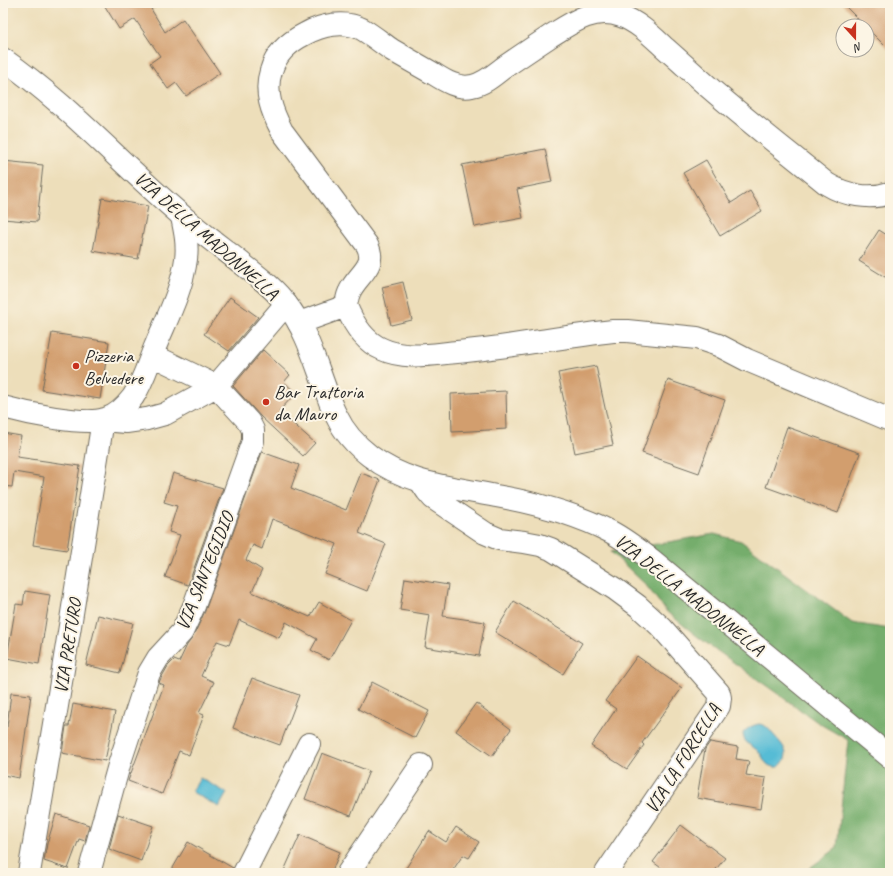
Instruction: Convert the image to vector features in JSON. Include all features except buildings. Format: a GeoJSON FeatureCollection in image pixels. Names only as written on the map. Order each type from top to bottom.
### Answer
{"type":"FeatureCollection","features":[{"type":"Feature","properties":{"kind":"street"},"geometry":{"type":"LineString","coordinates":[[890,193],[860,196],[843,192],[827,184],[712,90],[639,25],[619,15],[605,12],[582,18],[537,45],[484,82],[472,86],[466,87],[453,85],[360,29],[348,25],[334,25],[310,31],[291,42],[277,56],[268,81],[269,98],[273,115],[282,131],[367,244],[370,252],[369,264],[349,291],[346,306],[353,321],[370,342],[386,351],[405,354],[435,354],[506,347],[613,331],[697,338],[718,345],[747,360],[890,420]]}},
{"type":"Feature","properties":{"kind":"street","name":"VIA DELLA MADONNELLA"},"geometry":{"type":"LineString","coordinates":[[3,59],[39,86],[182,217],[264,281],[286,304],[299,323],[314,356],[337,418],[353,440],[370,457],[421,482],[493,495],[536,505],[584,520],[612,533],[653,561],[890,757]]}},
{"type":"Feature","properties":{"kind":"street"},"geometry":{"type":"LineString","coordinates":[[103,420],[118,412],[132,397],[144,376],[178,293],[187,253],[182,217]]}},
{"type":"Feature","properties":{"kind":"street"},"geometry":{"type":"LineString","coordinates":[[3,407],[71,420],[126,422],[147,420],[165,414],[216,386],[286,304]]}},
{"type":"Feature","properties":{"kind":"street"},"geometry":{"type":"LineString","coordinates":[[299,323],[346,306]]}},
{"type":"Feature","properties":{"kind":"street"},"geometry":{"type":"LineString","coordinates":[[152,355],[216,386]]}},
{"type":"Feature","properties":{"kind":"street","name":"VIA SANT'EGIDIO"},"geometry":{"type":"LineString","coordinates":[[89,873],[119,766],[149,673],[154,663],[182,632],[188,620],[252,445],[253,433],[251,426],[216,386]]}},
{"type":"Feature","properties":{"kind":"street","name":"VIA PRETURO"},"geometry":{"type":"LineString","coordinates":[[29,873],[103,420]]}},
{"type":"Feature","properties":{"kind":"street","name":"VIA LA FORCELLA"},"geometry":{"type":"LineString","coordinates":[[421,482],[433,498],[485,533],[499,539],[540,545],[551,550],[615,589],[638,606],[661,627],[719,694],[719,706],[606,873]]}},
{"type":"Feature","properties":{"kind":"street"},"geometry":{"type":"LineString","coordinates":[[244,873],[308,744]]}},
{"type":"Feature","properties":{"kind":"street"},"geometry":{"type":"LineString","coordinates":[[348,873],[422,764]]}},
{"type":"Feature","properties":{"kind":"green space"},"geometry":{"type":"Polygon","coordinates":[[[714,534],[741,541],[852,623],[890,629],[890,873],[810,873],[811,867],[837,848],[848,740],[820,724],[698,637],[667,612],[645,584],[611,552],[714,534]]]}},
{"type":"Feature","properties":{"kind":"water"},"geometry":{"type":"Polygon","coordinates":[[[759,724],[768,728],[782,745],[786,753],[786,757],[779,767],[770,766],[767,764],[760,753],[744,739],[743,733],[745,731],[750,727],[759,724]]]}},
{"type":"Feature","properties":{"kind":"water"},"geometry":{"type":"Polygon","coordinates":[[[200,778],[227,793],[219,807],[192,792],[200,778]]]}},
{"type":"Feature","properties":{"kind":"place","name":"Pizzeria Belvedere"},"geometry":{"type":"Point","coordinates":[76,366]}},
{"type":"Feature","properties":{"kind":"place","name":"Bar Trattoria da Mauro"},"geometry":{"type":"Point","coordinates":[266,402]}}]}
